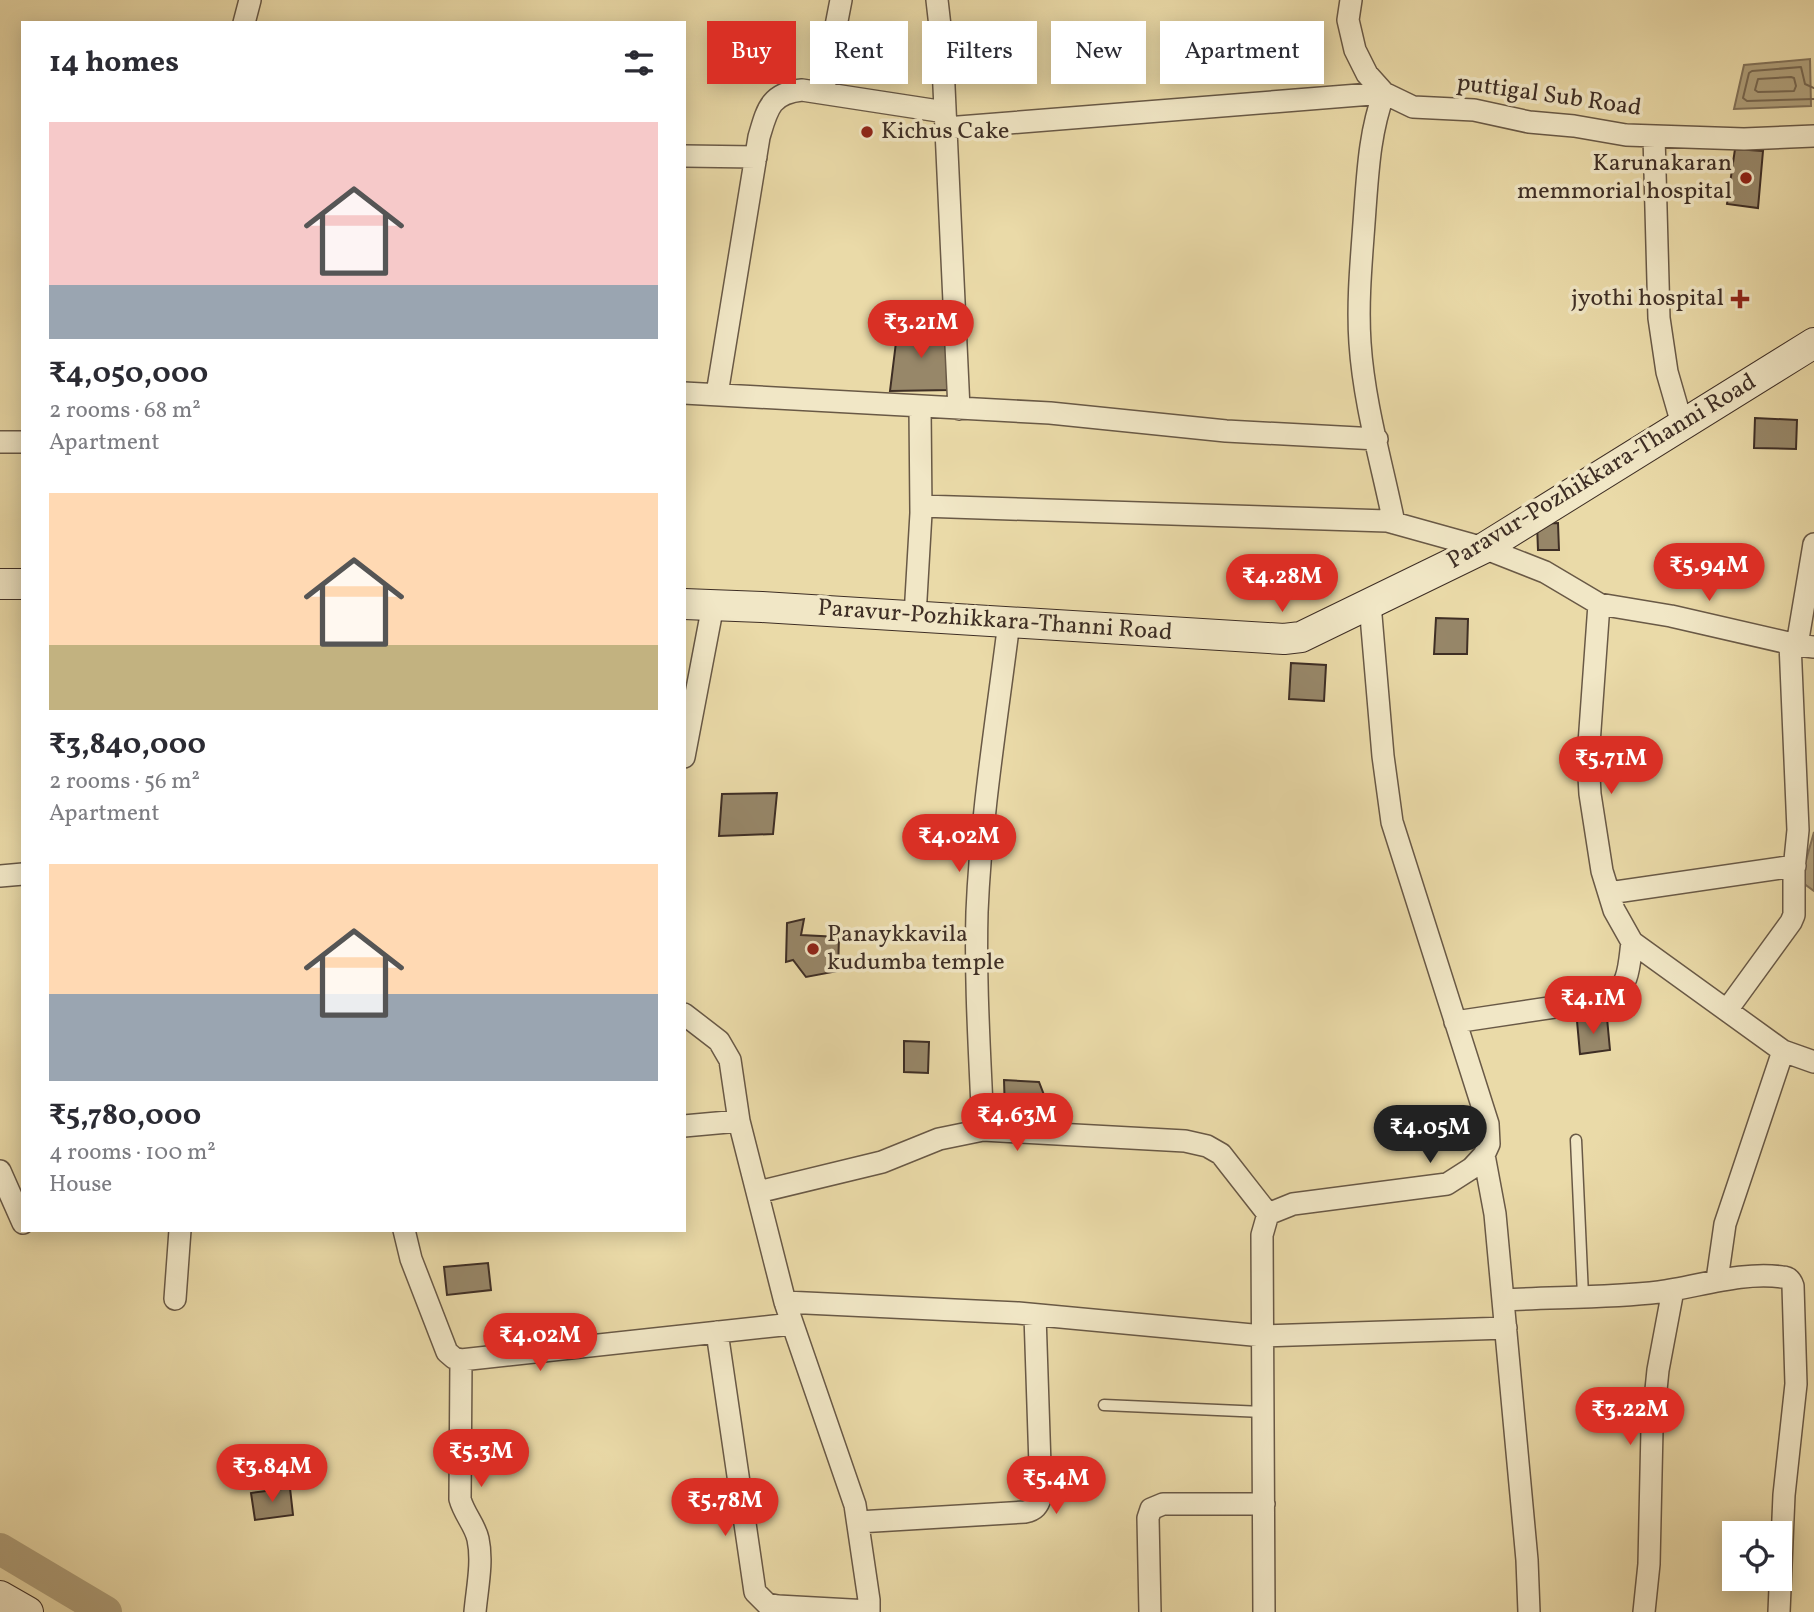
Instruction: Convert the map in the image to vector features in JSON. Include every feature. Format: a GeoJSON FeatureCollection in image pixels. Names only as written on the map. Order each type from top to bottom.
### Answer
{"type":"FeatureCollection","features":[{"type":"Feature","properties":{"kind":"main road","name":"Paravur-Pozhikkara-Thanni Road"},"geometry":{"type":"LineString","coordinates":[[699,605],[1283,639],[1301,637],[1484,548],[1814,343]]}},
{"type":"Feature","properties":{"kind":"main road"},"geometry":{"type":"LineString","coordinates":[[0,584],[21,584]]}},
{"type":"Feature","properties":{"kind":"main road"},"geometry":{"type":"LineString","coordinates":[[0,1596],[28,1612]]}},
{"type":"Feature","properties":{"kind":"street"},"geometry":{"type":"LineString","coordinates":[[244,21],[249,0]]}},
{"type":"Feature","properties":{"kind":"street"},"geometry":{"type":"LineString","coordinates":[[823,93],[841,0]]}},
{"type":"Feature","properties":{"kind":"street"},"geometry":{"type":"LineString","coordinates":[[937,0],[942,44],[959,409]]}},
{"type":"Feature","properties":{"kind":"street","name":"puttigal Sub Road"},"geometry":{"type":"LineString","coordinates":[[1351,0],[1348,20],[1355,50],[1367,74],[1384,93],[1413,107],[1474,110],[1529,122],[1626,135],[1744,139],[1814,136]]}},
{"type":"Feature","properties":{"kind":"street"},"geometry":{"type":"LineString","coordinates":[[717,394],[756,157],[766,113],[776,97],[789,91],[823,93],[946,120],[1384,93],[1374,120],[1368,163],[1360,291],[1360,343],[1394,523]]}},
{"type":"Feature","properties":{"kind":"street"},"geometry":{"type":"LineString","coordinates":[[1654,136],[1658,318],[1667,372],[1682,424]]}},
{"type":"Feature","properties":{"kind":"street"},"geometry":{"type":"LineString","coordinates":[[686,156],[756,157]]}},
{"type":"Feature","properties":{"kind":"street"},"geometry":{"type":"LineString","coordinates":[[686,393],[920,408],[1050,413],[1226,431],[1377,439]]}},
{"type":"Feature","properties":{"kind":"street"},"geometry":{"type":"LineString","coordinates":[[915,616],[921,506],[920,408]]}},
{"type":"Feature","properties":{"kind":"street"},"geometry":{"type":"LineString","coordinates":[[0,442],[21,442]]}},
{"type":"Feature","properties":{"kind":"street"},"geometry":{"type":"LineString","coordinates":[[921,506],[1359,518],[1394,523],[1484,548],[1545,572],[1599,604],[1671,616],[1800,645]]}},
{"type":"Feature","properties":{"kind":"street"},"geometry":{"type":"LineString","coordinates":[[1727,1010],[1794,915],[1798,830],[1800,645],[1814,544]]}},
{"type":"Feature","properties":{"kind":"street"},"geometry":{"type":"LineString","coordinates":[[1370,604],[1383,755],[1392,822],[1490,1135],[1484,1156],[1492,1194],[1506,1328],[1526,1547],[1529,1612]]}},
{"type":"Feature","properties":{"kind":"street"},"geometry":{"type":"LineString","coordinates":[[1599,604],[1588,758],[1602,871],[1614,910],[1632,942],[1783,1051],[1814,1062]]}},
{"type":"Feature","properties":{"kind":"street"},"geometry":{"type":"LineString","coordinates":[[686,737],[699,605]]}},
{"type":"Feature","properties":{"kind":"street"},"geometry":{"type":"LineString","coordinates":[[983,1130],[976,990],[977,911],[986,801],[1010,622]]}},
{"type":"Feature","properties":{"kind":"street"},"geometry":{"type":"LineString","coordinates":[[1609,892],[1795,866]]}},
{"type":"Feature","properties":{"kind":"street"},"geometry":{"type":"LineString","coordinates":[[0,876],[21,874]]}},
{"type":"Feature","properties":{"kind":"street"},"geometry":{"type":"LineString","coordinates":[[1455,1022],[1609,999],[1620,992],[1625,984],[1632,942]]}},
{"type":"Feature","properties":{"kind":"street"},"geometry":{"type":"LineString","coordinates":[[686,1016],[719,1041],[728,1054],[739,1121],[785,1302],[855,1505],[869,1611],[778,1606],[767,1604],[755,1592],[717,1332]]}},
{"type":"Feature","properties":{"kind":"street"},"geometry":{"type":"LineString","coordinates":[[1717,1280],[1725,1224],[1783,1051]]}},
{"type":"Feature","properties":{"kind":"street"},"geometry":{"type":"LineString","coordinates":[[686,1126],[739,1121]]}},
{"type":"Feature","properties":{"kind":"street"},"geometry":{"type":"LineString","coordinates":[[758,1192],[882,1162],[939,1139],[983,1130],[1185,1141],[1207,1146],[1221,1154],[1268,1213]]}},
{"type":"Feature","properties":{"kind":"street"},"geometry":{"type":"LineString","coordinates":[[1268,1213],[1293,1204],[1447,1184],[1472,1168],[1484,1156]]}},
{"type":"Feature","properties":{"kind":"street"},"geometry":{"type":"LineString","coordinates":[[0,1171],[21,1218]]}},
{"type":"Feature","properties":{"kind":"street"},"geometry":{"type":"LineString","coordinates":[[1264,1612],[1262,1235],[1268,1213]]}},
{"type":"Feature","properties":{"kind":"street"},"geometry":{"type":"LineString","coordinates":[[174,1300],[180,1232]]}},
{"type":"Feature","properties":{"kind":"street"},"geometry":{"type":"LineString","coordinates":[[404,1232],[411,1259],[447,1352],[454,1359],[792,1324]]}},
{"type":"Feature","properties":{"kind":"street"},"geometry":{"type":"LineString","coordinates":[[1503,1300],[1673,1290],[1717,1280],[1781,1276],[1787,1278],[1793,1286],[1796,1384],[1784,1495],[1779,1612]]}},
{"type":"Feature","properties":{"kind":"street"},"geometry":{"type":"LineString","coordinates":[[1644,1612],[1650,1564],[1651,1429],[1658,1370],[1673,1290]]}},
{"type":"Feature","properties":{"kind":"street"},"geometry":{"type":"LineString","coordinates":[[785,1302],[1035,1315],[1263,1336],[1506,1328]]}},
{"type":"Feature","properties":{"kind":"street"},"geometry":{"type":"LineString","coordinates":[[858,1522],[1025,1512],[1038,1505],[1041,1496],[1035,1315]]}},
{"type":"Feature","properties":{"kind":"street"},"geometry":{"type":"LineString","coordinates":[[461,1360],[460,1499],[478,1539],[480,1553],[475,1612]]}},
{"type":"Feature","properties":{"kind":"street"},"geometry":{"type":"LineString","coordinates":[[1150,1612],[1148,1518],[1151,1509],[1163,1504],[1264,1504]]}},
{"type":"Feature","properties":{"kind":"lane"},"geometry":{"type":"LineString","coordinates":[[1576,1140],[1583,1296]]}},
{"type":"Feature","properties":{"kind":"lane"},"geometry":{"type":"LineString","coordinates":[[1104,1405],[1263,1412]]}},
{"type":"Feature","properties":{"kind":"water"},"geometry":{"type":"Polygon","coordinates":[[[1810,59],[1811,106],[1734,109],[1744,65],[1810,59]]]}},
{"type":"Feature","properties":{"kind":"water"},"geometry":{"type":"Polygon","coordinates":[[[1814,832],[1814,891],[1803,883],[1814,832]]]}},
{"type":"Feature","properties":{"kind":"building","name":"Karunakaran memmorial hospital"},"geometry":{"type":"Polygon","coordinates":[[[1735,149],[1763,151],[1758,208],[1727,204],[1735,149]]]}},
{"type":"Feature","properties":{"kind":"building"},"geometry":{"type":"Polygon","coordinates":[[[898,326],[948,329],[951,390],[890,391],[898,326]]]}},
{"type":"Feature","properties":{"kind":"building"},"geometry":{"type":"Polygon","coordinates":[[[1755,418],[1797,420],[1796,449],[1754,448],[1755,418]]]}},
{"type":"Feature","properties":{"kind":"building"},"geometry":{"type":"Polygon","coordinates":[[[1558,523],[1559,550],[1538,550],[1537,524],[1558,523]]]}},
{"type":"Feature","properties":{"kind":"building"},"geometry":{"type":"Polygon","coordinates":[[[1436,618],[1468,619],[1467,654],[1434,654],[1436,618]]]}},
{"type":"Feature","properties":{"kind":"building"},"geometry":{"type":"Polygon","coordinates":[[[1291,663],[1326,665],[1324,701],[1289,699],[1291,663]]]}},
{"type":"Feature","properties":{"kind":"building"},"geometry":{"type":"Polygon","coordinates":[[[777,793],[773,834],[719,836],[722,794],[777,793]]]}},
{"type":"Feature","properties":{"kind":"building","name":"Panaykkavila kudumba temple"},"geometry":{"type":"Polygon","coordinates":[[[804,919],[801,935],[839,937],[838,971],[806,977],[793,960],[786,962],[787,923],[804,919]]]}},
{"type":"Feature","properties":{"kind":"building"},"geometry":{"type":"Polygon","coordinates":[[[1607,1018],[1610,1050],[1580,1054],[1577,1021],[1607,1018]]]}},
{"type":"Feature","properties":{"kind":"building"},"geometry":{"type":"Polygon","coordinates":[[[904,1041],[929,1042],[928,1073],[904,1072],[904,1041]]]}},
{"type":"Feature","properties":{"kind":"building"},"geometry":{"type":"Polygon","coordinates":[[[1004,1080],[1039,1082],[1044,1095],[1044,1111],[1005,1113],[1004,1080]]]}},
{"type":"Feature","properties":{"kind":"building"},"geometry":{"type":"Polygon","coordinates":[[[488,1263],[491,1290],[447,1295],[444,1267],[488,1263]]]}},
{"type":"Feature","properties":{"kind":"building"},"geometry":{"type":"Polygon","coordinates":[[[290,1488],[293,1515],[255,1520],[251,1493],[290,1488]]]}},
{"type":"Feature","properties":{"kind":"waterway"},"geometry":{"type":"LineString","coordinates":[[0,1549],[106,1612]]}},
{"type":"Feature","properties":{"kind":"place","name":"Kichus Cake"},"geometry":{"type":"Point","coordinates":[867,132]}},
{"type":"Feature","properties":{"kind":"place","name":"Karunakaran memmorial hospital"},"geometry":{"type":"Point","coordinates":[1746,178]}},
{"type":"Feature","properties":{"kind":"place","name":"jyothi hospital"},"geometry":{"type":"Point","coordinates":[1740,299]}},
{"type":"Feature","properties":{"kind":"place","name":"Panaykkavila kudumba temple"},"geometry":{"type":"Point","coordinates":[813,949]}}]}
